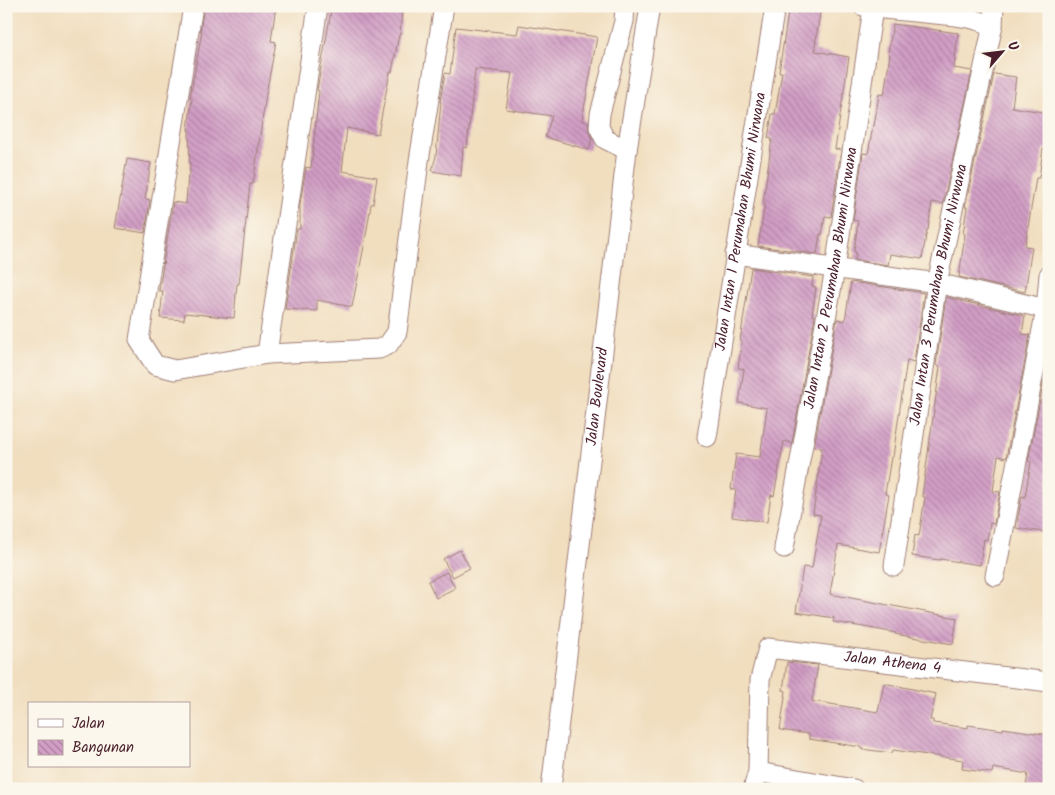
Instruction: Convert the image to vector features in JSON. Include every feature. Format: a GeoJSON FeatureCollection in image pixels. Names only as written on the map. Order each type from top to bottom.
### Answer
{"type":"FeatureCollection","features":[{"type":"Feature","properties":{"kind":"street"},"geometry":{"type":"LineString","coordinates":[[193,6],[139,340],[155,365],[175,370],[267,354],[379,349],[388,345],[397,332],[419,161],[444,6]]}},
{"type":"Feature","properties":{"kind":"street"},"geometry":{"type":"LineString","coordinates":[[267,354],[318,6]]}},
{"type":"Feature","properties":{"kind":"street"},"geometry":{"type":"LineString","coordinates":[[625,6],[624,22],[600,114],[599,128],[605,139],[627,150]]}},
{"type":"Feature","properties":{"kind":"street","name":"Jalan Boulevard"},"geometry":{"type":"LineString","coordinates":[[551,789],[627,150],[650,6]]}},
{"type":"Feature","properties":{"kind":"street","name":"Jalan Intan 1 Perumahan Bhumi Nirwana"},"geometry":{"type":"LineString","coordinates":[[707,437],[776,6]]}},
{"type":"Feature","properties":{"kind":"street"},"geometry":{"type":"LineString","coordinates":[[868,7],[969,18],[993,15]]}},
{"type":"Feature","properties":{"kind":"street","name":"Jalan Intan 2 Perumahan Bhumi Nirwana"},"geometry":{"type":"LineString","coordinates":[[784,548],[834,269],[868,7]]}},
{"type":"Feature","properties":{"kind":"street","name":"Jalan Intan 3 Perumahan Bhumi Nirwana"},"geometry":{"type":"LineString","coordinates":[[894,566],[937,283],[993,15]]}},
{"type":"Feature","properties":{"kind":"street"},"geometry":{"type":"LineString","coordinates":[[735,254],[937,283],[1046,309]]}},
{"type":"Feature","properties":{"kind":"street"},"geometry":{"type":"LineString","coordinates":[[995,576],[1046,309],[1049,275]]}},
{"type":"Feature","properties":{"kind":"street","name":"Jalan Athena 4"},"geometry":{"type":"LineString","coordinates":[[756,780],[760,680],[768,648],[1049,682]]}},
{"type":"Feature","properties":{"kind":"street"},"geometry":{"type":"LineString","coordinates":[[756,780],[854,789]]}},
{"type":"Feature","properties":{"kind":"building"},"geometry":{"type":"Polygon","coordinates":[[[204,6],[276,6],[271,41],[276,42],[266,94],[253,184],[250,184],[234,318],[185,313],[184,320],[160,318],[163,291],[159,291],[173,202],[186,204],[188,175],[190,175],[188,130],[192,99],[190,98],[202,31],[200,31],[204,6]]]}},
{"type":"Feature","properties":{"kind":"building"},"geometry":{"type":"Polygon","coordinates":[[[332,6],[402,11],[400,35],[392,72],[390,72],[378,134],[347,128],[342,171],[377,177],[352,307],[317,300],[317,311],[285,309],[297,229],[300,229],[300,204],[306,167],[311,168],[319,91],[317,90],[332,6]]]}},
{"type":"Feature","properties":{"kind":"building"},"geometry":{"type":"Polygon","coordinates":[[[789,6],[821,6],[815,51],[849,57],[835,149],[841,150],[831,217],[825,216],[817,254],[758,246],[772,139],[768,138],[772,114],[775,114],[782,72],[779,72],[789,6]]]}},
{"type":"Feature","properties":{"kind":"building"},"geometry":{"type":"Polygon","coordinates":[[[893,24],[958,33],[954,68],[972,71],[943,204],[932,202],[922,259],[890,254],[888,265],[855,260],[856,252],[854,251],[858,221],[853,220],[863,153],[868,154],[879,94],[884,95],[893,24]]]}},
{"type":"Feature","properties":{"kind":"building"},"geometry":{"type":"Polygon","coordinates":[[[519,25],[597,37],[582,120],[588,122],[592,138],[589,150],[545,137],[552,116],[506,109],[512,73],[475,69],[467,148],[463,147],[461,176],[432,171],[436,156],[440,102],[445,73],[450,74],[456,27],[517,34],[519,25]]]}},
{"type":"Feature","properties":{"kind":"building"},"geometry":{"type":"Polygon","coordinates":[[[994,74],[1016,77],[1012,107],[1049,113],[1049,149],[1043,149],[1039,178],[1036,178],[1025,246],[1032,247],[1025,292],[959,277],[965,234],[963,234],[967,207],[965,207],[994,74]]]}},
{"type":"Feature","properties":{"kind":"building"},"geometry":{"type":"Polygon","coordinates":[[[127,159],[151,163],[145,199],[150,200],[145,233],[115,228],[127,159]]]}},
{"type":"Feature","properties":{"kind":"building"},"geometry":{"type":"Polygon","coordinates":[[[751,268],[813,277],[812,286],[816,287],[812,315],[815,316],[792,443],[784,441],[774,496],[771,495],[767,522],[732,517],[736,490],[731,489],[736,454],[760,457],[767,408],[739,403],[744,369],[738,368],[742,341],[740,341],[751,268]]]}},
{"type":"Feature","properties":{"kind":"building"},"geometry":{"type":"Polygon","coordinates":[[[851,282],[924,293],[914,362],[907,360],[893,457],[891,457],[885,494],[889,495],[879,552],[838,545],[830,594],[957,618],[953,644],[833,622],[834,618],[796,612],[803,567],[812,568],[821,515],[813,514],[822,448],[814,447],[837,319],[845,321],[851,282]]]}},
{"type":"Feature","properties":{"kind":"building"},"geometry":{"type":"Polygon","coordinates":[[[946,297],[1025,316],[1022,334],[1030,335],[1006,458],[998,456],[993,491],[1000,492],[994,524],[990,523],[987,540],[984,539],[980,565],[912,556],[915,535],[919,536],[925,497],[922,496],[940,367],[936,365],[946,297]]]}},
{"type":"Feature","properties":{"kind":"building"},"geometry":{"type":"Polygon","coordinates":[[[1049,355],[1049,533],[1016,528],[1022,496],[1025,497],[1031,462],[1028,461],[1049,355]]]}},
{"type":"Feature","properties":{"kind":"building"},"geometry":{"type":"Polygon","coordinates":[[[460,550],[470,568],[453,577],[443,559],[460,550]]]}},
{"type":"Feature","properties":{"kind":"building"},"geometry":{"type":"Polygon","coordinates":[[[447,572],[455,588],[436,598],[428,581],[447,572]]]}},
{"type":"Feature","properties":{"kind":"building"},"geometry":{"type":"Polygon","coordinates":[[[787,662],[818,665],[812,701],[878,712],[884,683],[936,694],[930,720],[933,720],[933,723],[968,728],[968,725],[1003,730],[1003,728],[1049,735],[1049,789],[1026,787],[1028,774],[993,768],[992,773],[962,769],[963,760],[893,750],[892,753],[861,749],[861,747],[809,739],[809,734],[780,730],[786,691],[783,690],[787,662]]]}}]}
